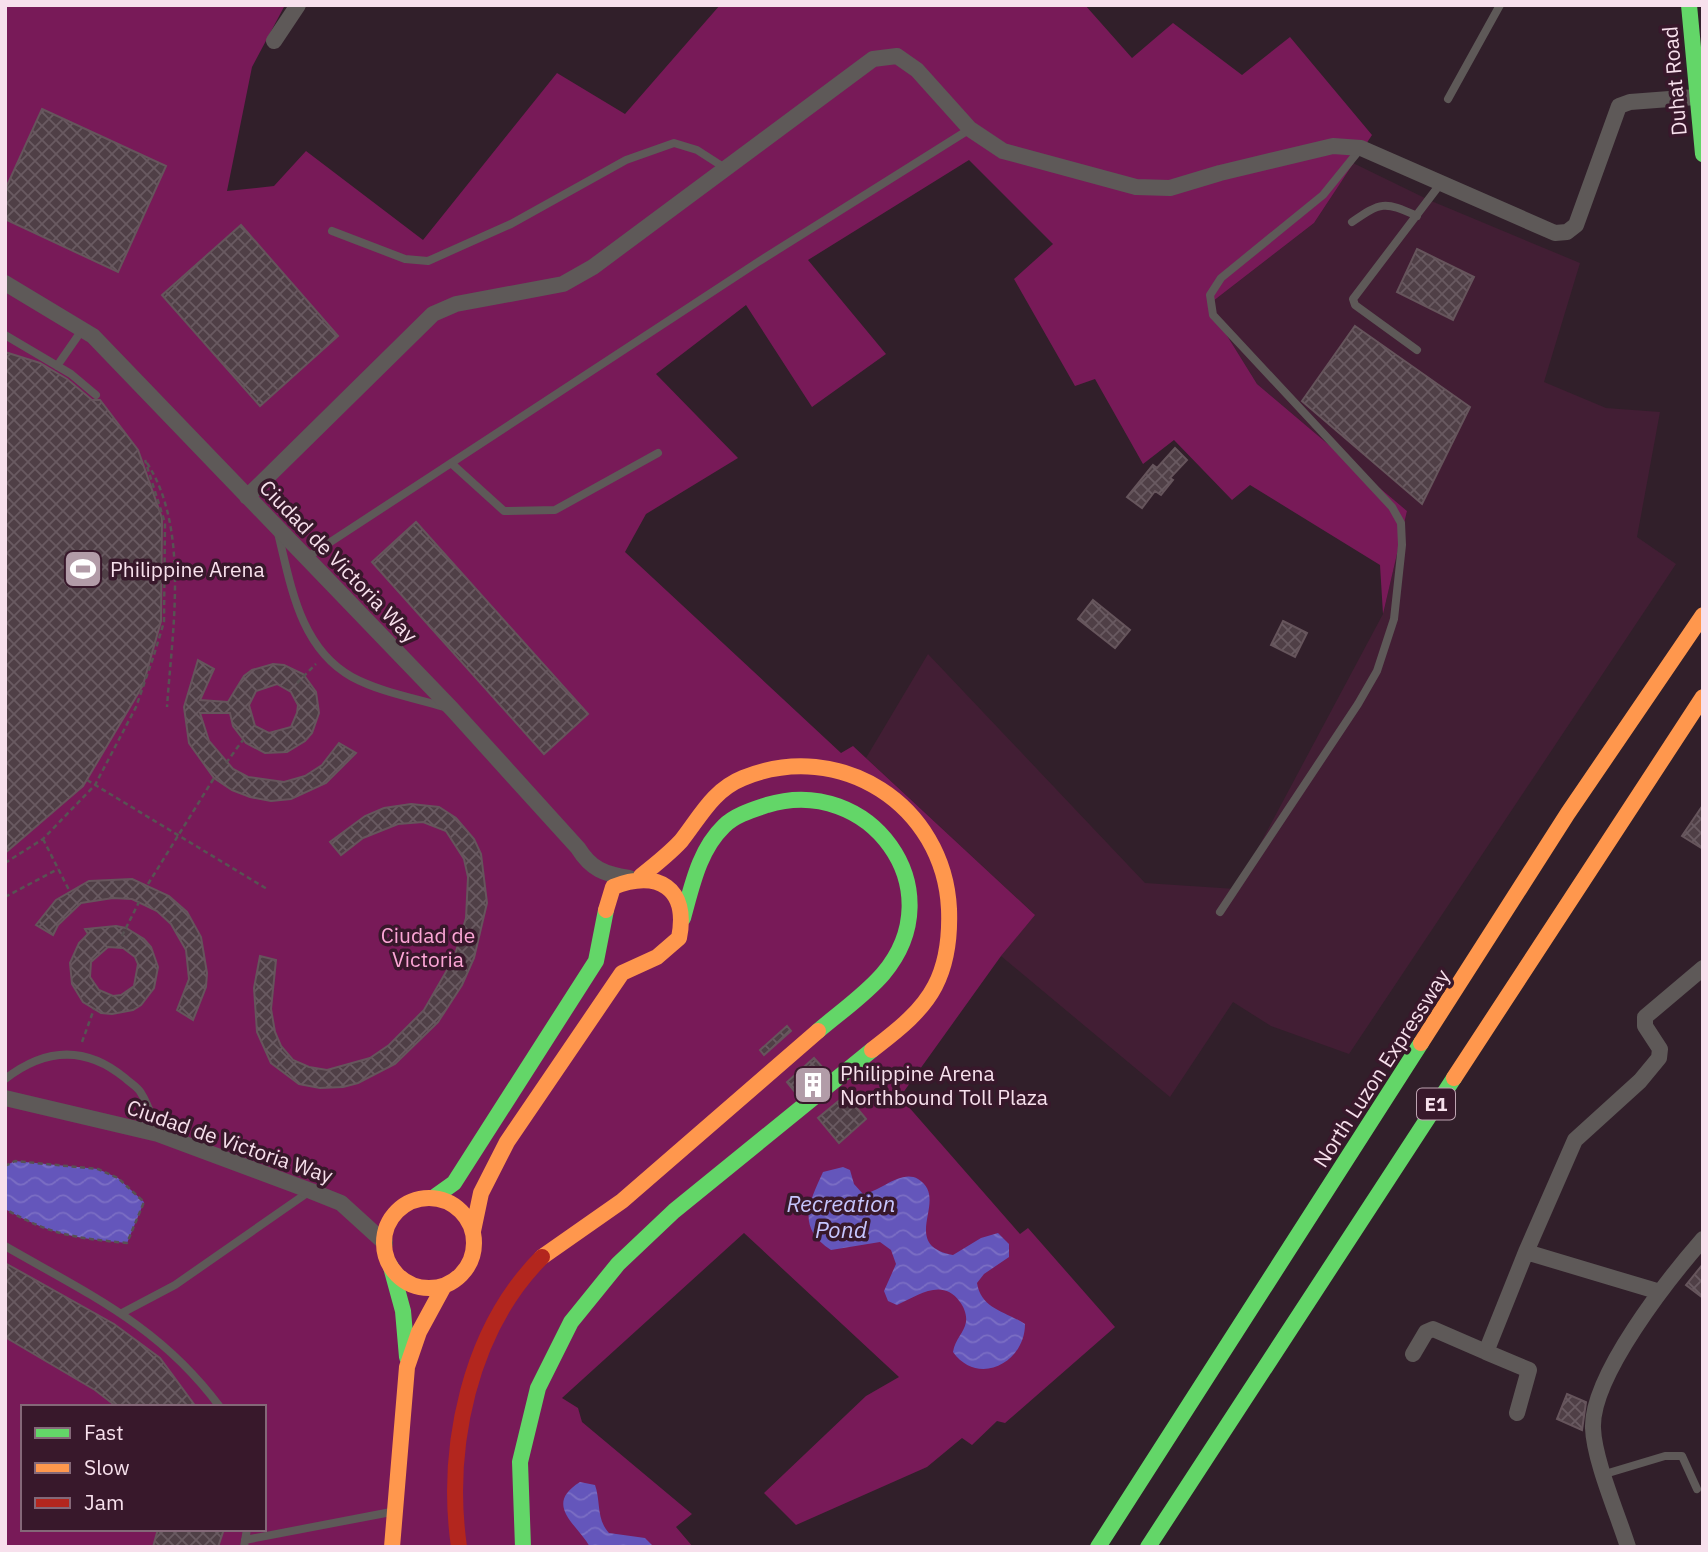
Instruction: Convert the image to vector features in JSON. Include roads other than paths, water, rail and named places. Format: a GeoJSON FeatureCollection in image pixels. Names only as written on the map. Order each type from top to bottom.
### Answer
{"type":"FeatureCollection","features":[{"type":"Feature","properties":{"kind":"main road","name":"Duhat Road"},"geometry":{"type":"LineString","coordinates":[[1689,5],[1703,154]]}},
{"type":"Feature","properties":{"kind":"main road","name":"North Luzon Expressway"},"geometry":{"type":"LineString","coordinates":[[1098,1547],[1568,813],[1703,615]]}},
{"type":"Feature","properties":{"kind":"main road","name":"E1"},"geometry":{"type":"LineString","coordinates":[[1150,1547],[1703,697]]}},
{"type":"Feature","properties":{"kind":"main road"},"geometry":{"type":"LineString","coordinates":[[433,1198],[454,1183],[596,961],[602,937],[603,911],[613,887],[635,877],[674,848],[704,807],[727,786],[776,768],[812,768],[843,772],[872,782],[898,803],[923,829],[939,856],[947,894],[946,965],[924,1004],[819,1097],[633,1246],[586,1299],[549,1356],[526,1415],[518,1514],[523,1547]]}},
{"type":"Feature","properties":{"kind":"main road"},"geometry":{"type":"LineString","coordinates":[[407,1367],[419,1332],[444,1286],[456,1279],[470,1263],[481,1193],[507,1142],[622,973],[657,957],[680,938],[697,869],[723,826],[772,801],[805,800],[829,804],[872,822],[894,847],[905,869],[910,899],[908,924],[883,974],[605,1215],[541,1259],[493,1322],[475,1364],[464,1420],[457,1484],[456,1532],[459,1547]]}},
{"type":"Feature","properties":{"kind":"main road"},"geometry":{"type":"LineString","coordinates":[[635,877],[662,882],[671,889],[677,897],[683,918]]}},
{"type":"Feature","properties":{"kind":"main road"},"geometry":{"type":"LineString","coordinates":[[392,1547],[398,1510],[407,1367],[403,1311],[385,1242],[387,1225],[396,1213],[414,1200],[433,1198],[455,1206],[473,1231]]}},
{"type":"Feature","properties":{"kind":"main road"},"geometry":{"type":"LineString","coordinates":[[390,1264],[397,1273],[415,1285],[444,1286]]}},
{"type":"Feature","properties":{"kind":"main road"},"geometry":{"type":"LineString","coordinates":[[1081,1547],[1157,1455]]}},
{"type":"Feature","properties":{"kind":"street"},"geometry":{"type":"LineString","coordinates":[[274,41],[298,5]]}},
{"type":"Feature","properties":{"kind":"street"},"geometry":{"type":"LineString","coordinates":[[247,497],[433,314],[456,304],[563,284],[593,267],[873,59],[897,57],[917,70],[970,129],[1003,151],[1136,187],[1170,188],[1333,146],[1361,148],[1555,233],[1567,232],[1576,225],[1619,106],[1630,102],[1699,98]]}},
{"type":"Feature","properties":{"kind":"street","name":"Ciudad de Victoria Way"},"geometry":{"type":"LineString","coordinates":[[5,283],[93,337],[452,709],[578,848],[588,865],[607,874],[635,877]]}},
{"type":"Feature","properties":{"kind":"street"},"geometry":{"type":"LineString","coordinates":[[1486,1352],[1575,1140],[1640,1081],[1659,1058],[1660,1049],[1644,1026],[1645,1017],[1703,968]]}},
{"type":"Feature","properties":{"kind":"street","name":"Ciudad de Victoria Way"},"geometry":{"type":"LineString","coordinates":[[5,1098],[158,1134],[311,1191],[341,1203],[385,1242]]}},
{"type":"Feature","properties":{"kind":"street"},"geometry":{"type":"LineString","coordinates":[[1628,1547],[1593,1429],[1595,1407],[1629,1339],[1660,1292],[1703,1239]]}},
{"type":"Feature","properties":{"kind":"street"},"geometry":{"type":"LineString","coordinates":[[1526,1252],[1660,1292]]}},
{"type":"Feature","properties":{"kind":"street"},"geometry":{"type":"LineString","coordinates":[[1413,1354],[1426,1332],[1433,1328],[1529,1370],[1517,1413]]}},
{"type":"Feature","properties":{"kind":"lane"},"geometry":{"type":"LineString","coordinates":[[1448,99],[1500,5]]}},
{"type":"Feature","properties":{"kind":"lane"},"geometry":{"type":"LineString","coordinates":[[306,558],[758,262],[970,129]]}},
{"type":"Feature","properties":{"kind":"lane"},"geometry":{"type":"LineString","coordinates":[[332,231],[405,259],[428,261],[511,224],[625,160],[674,143],[697,150],[725,168]]}},
{"type":"Feature","properties":{"kind":"lane"},"geometry":{"type":"LineString","coordinates":[[1220,912],[1358,705],[1377,671],[1394,619],[1402,545],[1401,523],[1392,507],[1213,315],[1210,295],[1221,278],[1324,195],[1361,148]]}},
{"type":"Feature","properties":{"kind":"lane"},"geometry":{"type":"LineString","coordinates":[[1417,350],[1354,305],[1353,299],[1441,183]]}},
{"type":"Feature","properties":{"kind":"lane"},"geometry":{"type":"LineString","coordinates":[[1352,222],[1376,205],[1396,206],[1417,216]]}},
{"type":"Feature","properties":{"kind":"lane"},"geometry":{"type":"LineString","coordinates":[[57,366],[82,330]]}},
{"type":"Feature","properties":{"kind":"lane"},"geometry":{"type":"LineString","coordinates":[[5,335],[57,366],[96,395]]}},
{"type":"Feature","properties":{"kind":"lane"},"geometry":{"type":"LineString","coordinates":[[451,463],[504,511],[555,510],[658,453]]}},
{"type":"Feature","properties":{"kind":"lane"},"geometry":{"type":"LineString","coordinates":[[277,527],[295,600],[306,630],[326,654],[351,676],[452,709]]}},
{"type":"Feature","properties":{"kind":"lane"},"geometry":{"type":"LineString","coordinates":[[5,1079],[23,1065],[49,1055],[79,1054],[114,1069],[141,1092],[158,1134]]}},
{"type":"Feature","properties":{"kind":"lane"},"geometry":{"type":"LineString","coordinates":[[122,1313],[175,1285],[311,1191]]}},
{"type":"Feature","properties":{"kind":"lane"},"geometry":{"type":"LineString","coordinates":[[5,1246],[122,1313],[160,1340],[195,1373],[219,1405]]}},
{"type":"Feature","properties":{"kind":"lane"},"geometry":{"type":"LineString","coordinates":[[1605,1474],[1665,1455],[1682,1456],[1697,1489]]}},
{"type":"Feature","properties":{"kind":"lane"},"geometry":{"type":"LineString","coordinates":[[245,1543],[398,1510]]}},
{"type":"Feature","properties":{"kind":"water"},"geometry":{"type":"Polygon","coordinates":[[[15,1161],[98,1169],[118,1178],[144,1202],[127,1243],[64,1234],[36,1225],[5,1209],[5,1166],[15,1161]]]}},
{"type":"Feature","properties":{"kind":"water","name":"Recreation Pond"},"geometry":{"type":"Polygon","coordinates":[[[843,1167],[850,1170],[854,1184],[863,1194],[905,1177],[918,1179],[927,1188],[930,1198],[926,1231],[929,1241],[937,1249],[953,1255],[981,1238],[998,1233],[1009,1244],[1009,1257],[984,1274],[977,1283],[983,1299],[1025,1324],[1023,1338],[1009,1359],[987,1369],[975,1368],[963,1362],[953,1352],[965,1326],[966,1317],[960,1302],[946,1291],[930,1291],[897,1305],[888,1301],[884,1291],[896,1264],[891,1250],[880,1242],[831,1250],[820,1241],[809,1223],[813,1194],[823,1172],[843,1167]]]}},
{"type":"Feature","properties":{"kind":"water"},"geometry":{"type":"Polygon","coordinates":[[[580,1482],[595,1485],[600,1516],[609,1533],[645,1538],[654,1547],[590,1547],[563,1507],[569,1490],[580,1482]]]}},
{"type":"Feature","properties":{"kind":"place","name":"Philippine Arena"},"geometry":{"type":"Point","coordinates":[83,569]}},
{"type":"Feature","properties":{"kind":"place","name":"Philippine Arena Northbound Toll Plaza"},"geometry":{"type":"Point","coordinates":[813,1085]}},
{"type":"Feature","properties":{"kind":"park label","name":"Ciudad de Victoria"},"geometry":{"type":"Point","coordinates":[428,947]}}]}
